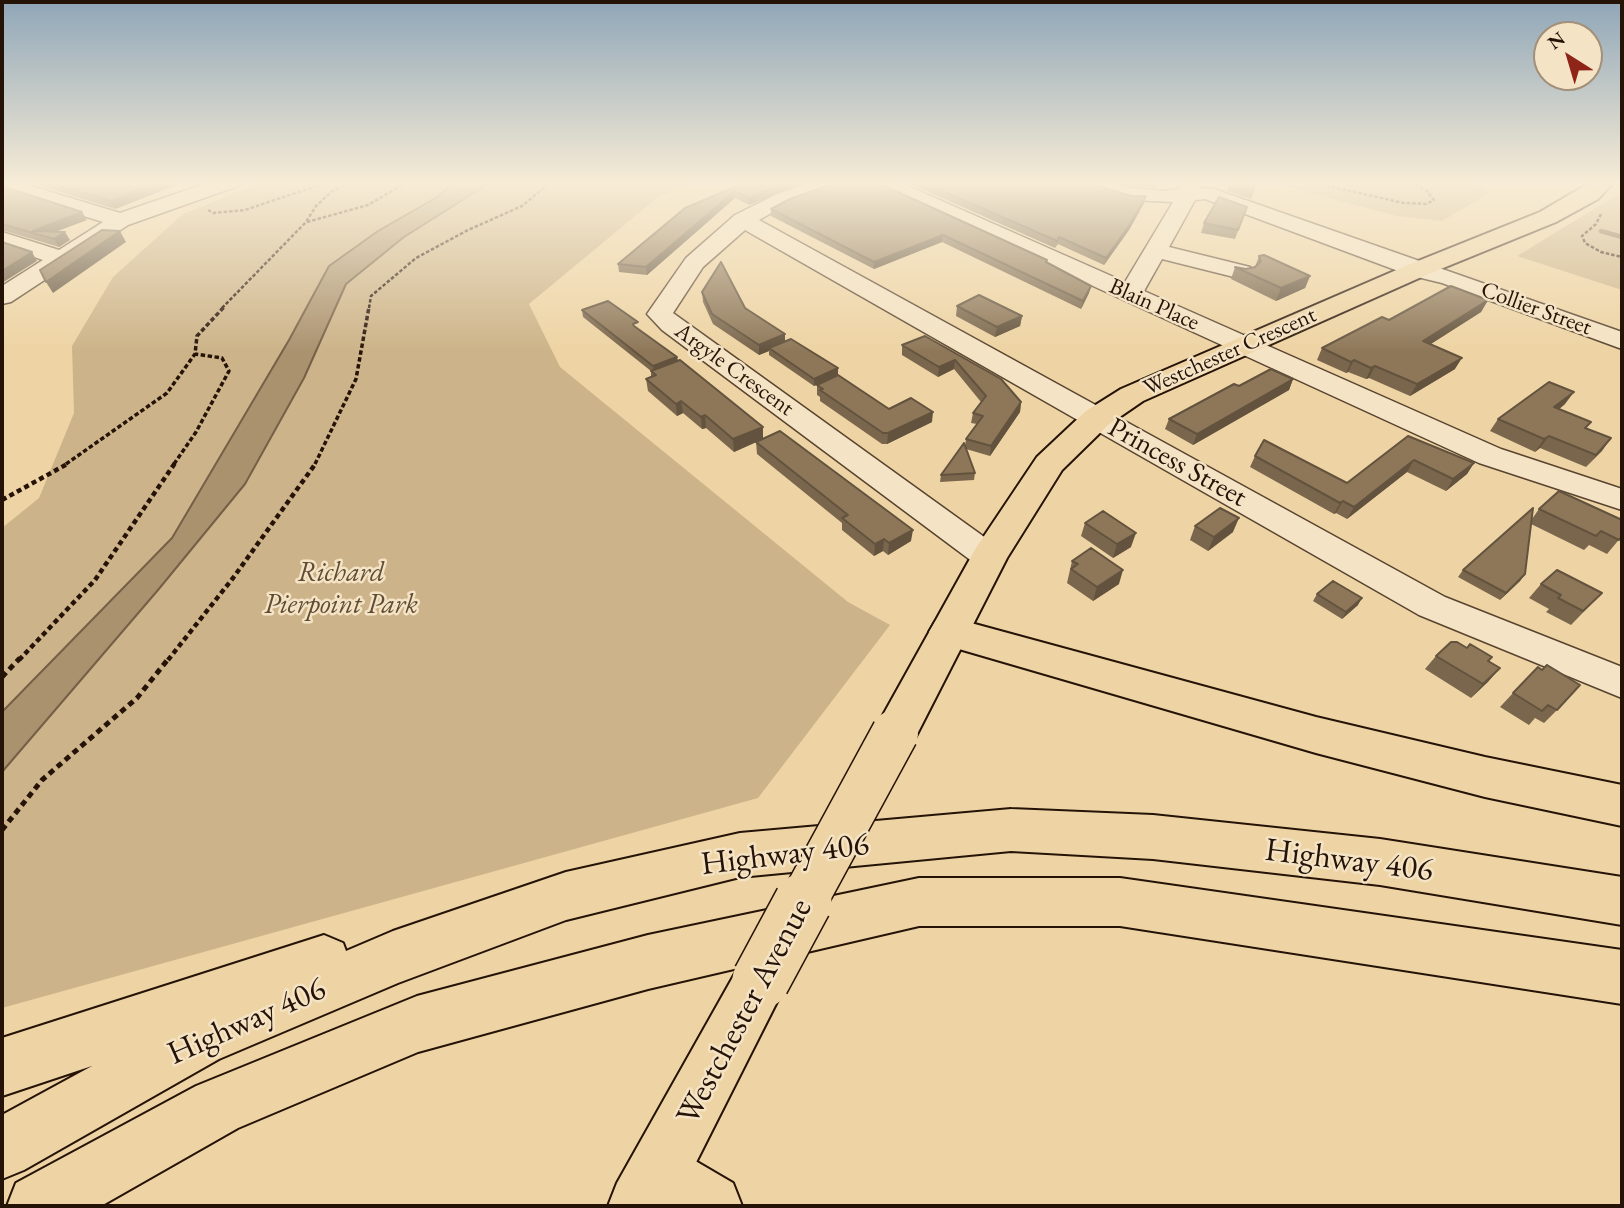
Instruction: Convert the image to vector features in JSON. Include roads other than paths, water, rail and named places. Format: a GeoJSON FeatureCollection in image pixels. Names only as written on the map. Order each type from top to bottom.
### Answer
{"type":"FeatureCollection","features":[{"type":"Feature","properties":{"kind":"main road","name":"Westchester Crescent"},"geometry":{"type":"LineString","coordinates":[[949,632],[989,557],[1049,464],[1097,418],[1132,395],[1495,238]]}},
{"type":"Feature","properties":{"kind":"main road","name":"Westchester Avenue"},"geometry":{"type":"LineString","coordinates":[[649,1190],[949,632]]}},
{"type":"Feature","properties":{"kind":"main road"},"geometry":{"type":"LineString","coordinates":[[949,632],[1316,735],[1485,777],[1622,806]]}},
{"type":"Feature","properties":{"kind":"main road","name":"Highway 406"},"geometry":{"type":"LineString","coordinates":[[2,1149],[199,1039],[393,958],[566,896],[740,855],[1011,831],[1153,837],[1380,862],[1622,901]]}},
{"type":"Feature","properties":{"kind":"main road"},"geometry":{"type":"LineString","coordinates":[[13,1063],[342,956],[566,896]]}},
{"type":"Feature","properties":{"kind":"main road"},"geometry":{"type":"LineString","coordinates":[[39,1206],[217,1107],[416,1024],[648,962],[919,902],[1120,902],[1622,977]]}},
{"type":"Feature","properties":{"kind":"main road"},"geometry":{"type":"LineString","coordinates":[[649,1190],[710,1206]]}},
{"type":"Feature","properties":{"kind":"street"},"geometry":{"type":"LineString","coordinates":[[2,297],[91,238]]}},
{"type":"Feature","properties":{"kind":"street","name":"Argyle Crescent"},"geometry":{"type":"LineString","coordinates":[[722,238],[694,263],[660,314],[681,333],[989,557]]}},
{"type":"Feature","properties":{"kind":"street","name":"Princess Street"},"geometry":{"type":"LineString","coordinates":[[776,238],[1432,606],[1622,683]]}},
{"type":"Feature","properties":{"kind":"street","name":"Blain Place"},"geometry":{"type":"LineString","coordinates":[[1007,238],[1490,457],[1622,500]]}},
{"type":"Feature","properties":{"kind":"street"},"geometry":{"type":"LineString","coordinates":[[1130,294],[1162,238]]}},
{"type":"Feature","properties":{"kind":"street","name":"Collier Street"},"geometry":{"type":"LineString","coordinates":[[1330,238],[1417,270],[1450,278],[1622,341]]}},
{"type":"Feature","properties":{"kind":"street"},"geometry":{"type":"LineString","coordinates":[[2,239],[61,258]]}},
{"type":"Feature","properties":{"kind":"street"},"geometry":{"type":"LineString","coordinates":[[1155,251],[1242,272]]}},
{"type":"Feature","properties":{"kind":"street"},"geometry":{"type":"LineString","coordinates":[[2,261],[38,273]]}},
{"type":"Feature","properties":{"kind":"park label","name":"Richard Pierpoint Park"},"geometry":{"type":"Point","coordinates":[341,589]}}]}
